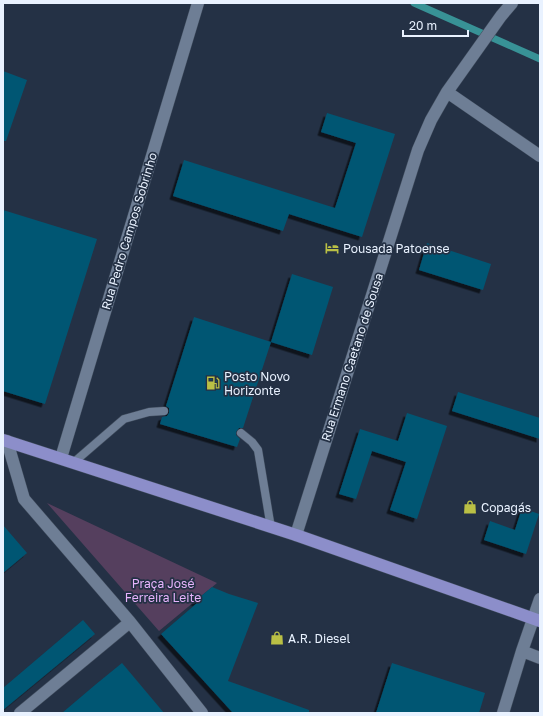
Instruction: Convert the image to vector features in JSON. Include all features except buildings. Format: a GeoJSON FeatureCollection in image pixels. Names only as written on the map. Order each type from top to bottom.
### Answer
{"type":"FeatureCollection","features":[{"type":"Feature","properties":{"kind":"main road"},"geometry":{"type":"LineString","coordinates":[[5,440],[296,536],[537,620]]}},
{"type":"Feature","properties":{"kind":"street","name":"Rua Pedro Campos Sobrinho"},"geometry":{"type":"LineString","coordinates":[[61,458],[198,3]]}},
{"type":"Feature","properties":{"kind":"street","name":"Rua Ermano Caetano de Sousa"},"geometry":{"type":"LineString","coordinates":[[296,536],[418,150],[430,120],[475,52],[512,3]]}},
{"type":"Feature","properties":{"kind":"street"},"geometry":{"type":"LineString","coordinates":[[448,92],[540,156]]}},
{"type":"Feature","properties":{"kind":"street"},"geometry":{"type":"LineString","coordinates":[[5,440],[24,499],[130,622],[202,713]]}},
{"type":"Feature","properties":{"kind":"street"},"geometry":{"type":"LineString","coordinates":[[503,713],[522,651],[537,620],[540,599]]}},
{"type":"Feature","properties":{"kind":"street"},"geometry":{"type":"LineString","coordinates":[[20,713],[130,622]]}},
{"type":"Feature","properties":{"kind":"street"},"geometry":{"type":"LineString","coordinates":[[522,651],[540,658]]}},
{"type":"Feature","properties":{"kind":"lane"},"geometry":{"type":"LineString","coordinates":[[73,463],[124,419],[149,412],[164,411]]}},
{"type":"Feature","properties":{"kind":"lane"},"geometry":{"type":"LineString","coordinates":[[242,433],[258,450],[271,528]]}},
{"type":"Feature","properties":{"kind":"green space","name":"Praça José Ferreira Leite"},"geometry":{"type":"Polygon","coordinates":[[[47,503],[217,583],[159,631],[47,503]]]}},
{"type":"Feature","properties":{"kind":"waterway"},"geometry":{"type":"LineString","coordinates":[[414,3],[540,59]]}},
{"type":"Feature","properties":{"kind":"place","name":"Pousada Patoense"},"geometry":{"type":"Point","coordinates":[332,248]}},
{"type":"Feature","properties":{"kind":"place","name":"Posto Novo Horizonte"},"geometry":{"type":"Point","coordinates":[213,383]}},
{"type":"Feature","properties":{"kind":"place","name":"Copagás"},"geometry":{"type":"Point","coordinates":[470,507]}},
{"type":"Feature","properties":{"kind":"place","name":"A.R. Diesel"},"geometry":{"type":"Point","coordinates":[277,638]}}]}
